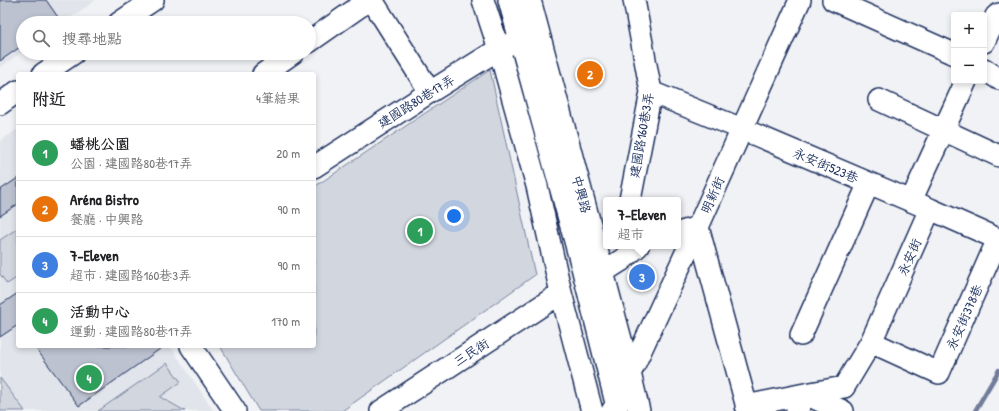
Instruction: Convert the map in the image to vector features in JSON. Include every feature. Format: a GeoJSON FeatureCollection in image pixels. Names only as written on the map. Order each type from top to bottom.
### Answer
{"type":"FeatureCollection","features":[{"type":"Feature","properties":{"kind":"street"},"geometry":{"type":"LineString","coordinates":[[129,16],[153,0]]}},
{"type":"Feature","properties":{"kind":"street"},"geometry":{"type":"LineString","coordinates":[[316,37],[370,0],[430,92]]}},
{"type":"Feature","properties":{"kind":"street"},"geometry":{"type":"LineString","coordinates":[[483,0],[499,49],[537,186],[592,411]]}},
{"type":"Feature","properties":{"kind":"street","name":"中興路"},"geometry":{"type":"LineString","coordinates":[[509,0],[578,255],[620,397],[639,411]]}},
{"type":"Feature","properties":{"kind":"street","name":"中興路"},"geometry":{"type":"LineString","coordinates":[[530,0],[603,272],[620,397]]}},
{"type":"Feature","properties":{"kind":"street","name":"建國路160巷3弄"},"geometry":{"type":"LineString","coordinates":[[631,197],[651,92],[634,0]]}},
{"type":"Feature","properties":{"kind":"street","name":"明新街"},"geometry":{"type":"LineString","coordinates":[[620,397],[800,0]]}},
{"type":"Feature","properties":{"kind":"street"},"geometry":{"type":"LineString","coordinates":[[833,0],[951,53]]}},
{"type":"Feature","properties":{"kind":"street"},"geometry":{"type":"LineString","coordinates":[[987,36],[996,16],[999,14]]}},
{"type":"Feature","properties":{"kind":"street","name":"建國路80巷17弄"},"geometry":{"type":"LineString","coordinates":[[316,166],[499,49],[520,39]]}},
{"type":"Feature","properties":{"kind":"street"},"geometry":{"type":"LineString","coordinates":[[46,72],[64,60]]}},
{"type":"Feature","properties":{"kind":"street"},"geometry":{"type":"LineString","coordinates":[[266,72],[283,60]]}},
{"type":"Feature","properties":{"kind":"street"},"geometry":{"type":"LineString","coordinates":[[987,71],[999,79]]}},
{"type":"Feature","properties":{"kind":"street"},"geometry":{"type":"LineString","coordinates":[[930,209],[910,201],[965,84]]}},
{"type":"Feature","properties":{"kind":"street"},"geometry":{"type":"LineString","coordinates":[[0,104],[16,92]]}},
{"type":"Feature","properties":{"kind":"street","name":"永安街523巷"},"geometry":{"type":"LineString","coordinates":[[651,92],[910,201]]}},
{"type":"Feature","properties":{"kind":"street"},"geometry":{"type":"LineString","coordinates":[[879,100],[999,156]]}},
{"type":"Feature","properties":{"kind":"street"},"geometry":{"type":"LineString","coordinates":[[801,335],[869,183]]}},
{"type":"Feature","properties":{"kind":"street","name":"永安街"},"geometry":{"type":"LineString","coordinates":[[747,408],[801,402],[844,387],[871,342],[930,209]]}},
{"type":"Feature","properties":{"kind":"street","name":"永安街378巷"},"geometry":{"type":"LineString","coordinates":[[871,342],[939,373],[998,239],[930,209]]}},
{"type":"Feature","properties":{"kind":"street"},"geometry":{"type":"LineString","coordinates":[[681,232],[698,226],[747,408]]}},
{"type":"Feature","properties":{"kind":"street"},"geometry":{"type":"LineString","coordinates":[[603,272],[622,260],[635,249]]}},
{"type":"Feature","properties":{"kind":"street","name":"三民街"},"geometry":{"type":"LineString","coordinates":[[381,411],[562,293]]}},
{"type":"Feature","properties":{"kind":"street"},"geometry":{"type":"LineString","coordinates":[[192,348],[235,411]]}},
{"type":"Feature","properties":{"kind":"street"},"geometry":{"type":"LineString","coordinates":[[801,402],[843,411]]}},
{"type":"Feature","properties":{"kind":"shaded area"},"geometry":{"type":"Polygon","coordinates":[[[0,0],[96,0],[73,16],[16,16],[16,56],[0,68],[0,0]]]}},
{"type":"Feature","properties":{"kind":"shaded area"},"geometry":{"type":"Polygon","coordinates":[[[490,70],[535,275],[342,411],[259,411],[221,348],[316,348],[316,186],[490,70]]]}},
{"type":"Feature","properties":{"kind":"shaded area"},"geometry":{"type":"Polygon","coordinates":[[[16,130],[16,348],[171,348],[214,411],[0,411],[0,141],[16,130]]]}},
{"type":"Feature","properties":{"kind":"shaded area"},"geometry":{"type":"Polygon","coordinates":[[[16,229],[16,278],[7,284],[0,274],[0,240],[16,229]]]}},
{"type":"Feature","properties":{"kind":"shaded area"},"geometry":{"type":"Polygon","coordinates":[[[167,363],[181,382],[160,397],[185,411],[98,411],[167,363]]]}},
{"type":"Feature","properties":{"kind":"shaded area"},"geometry":{"type":"Polygon","coordinates":[[[0,378],[25,411],[0,411],[0,378]]]}},
{"type":"Feature","properties":{"kind":"building"},"geometry":{"type":"Polygon","coordinates":[[[0,0],[46,0],[57,16],[16,16],[16,50],[0,61],[0,0]]]}},
{"type":"Feature","properties":{"kind":"building"},"geometry":{"type":"Polygon","coordinates":[[[16,179],[16,205],[0,216],[0,190],[16,179]]]}},
{"type":"Feature","properties":{"kind":"building"},"geometry":{"type":"Polygon","coordinates":[[[16,294],[16,326],[0,337],[0,305],[16,294]]]}},
{"type":"Feature","properties":{"kind":"building"},"geometry":{"type":"Polygon","coordinates":[[[36,348],[159,348],[160,349],[79,406],[36,348]]]}},
{"type":"Feature","properties":{"kind":"waterway"},"geometry":{"type":"LineString","coordinates":[[975,411],[999,370]]}},
{"type":"Feature","properties":{"kind":"place","name":"Aréna Bistro"},"geometry":{"type":"Point","coordinates":[590,74]}},
{"type":"Feature","properties":{"kind":"place","name":"蟠桃公園"},"geometry":{"type":"Point","coordinates":[420,231]}},
{"type":"Feature","properties":{"kind":"place","name":"7-Eleven"},"geometry":{"type":"Point","coordinates":[642,277]}},
{"type":"Feature","properties":{"kind":"place","name":"活動中心"},"geometry":{"type":"Point","coordinates":[89,378]}}]}
